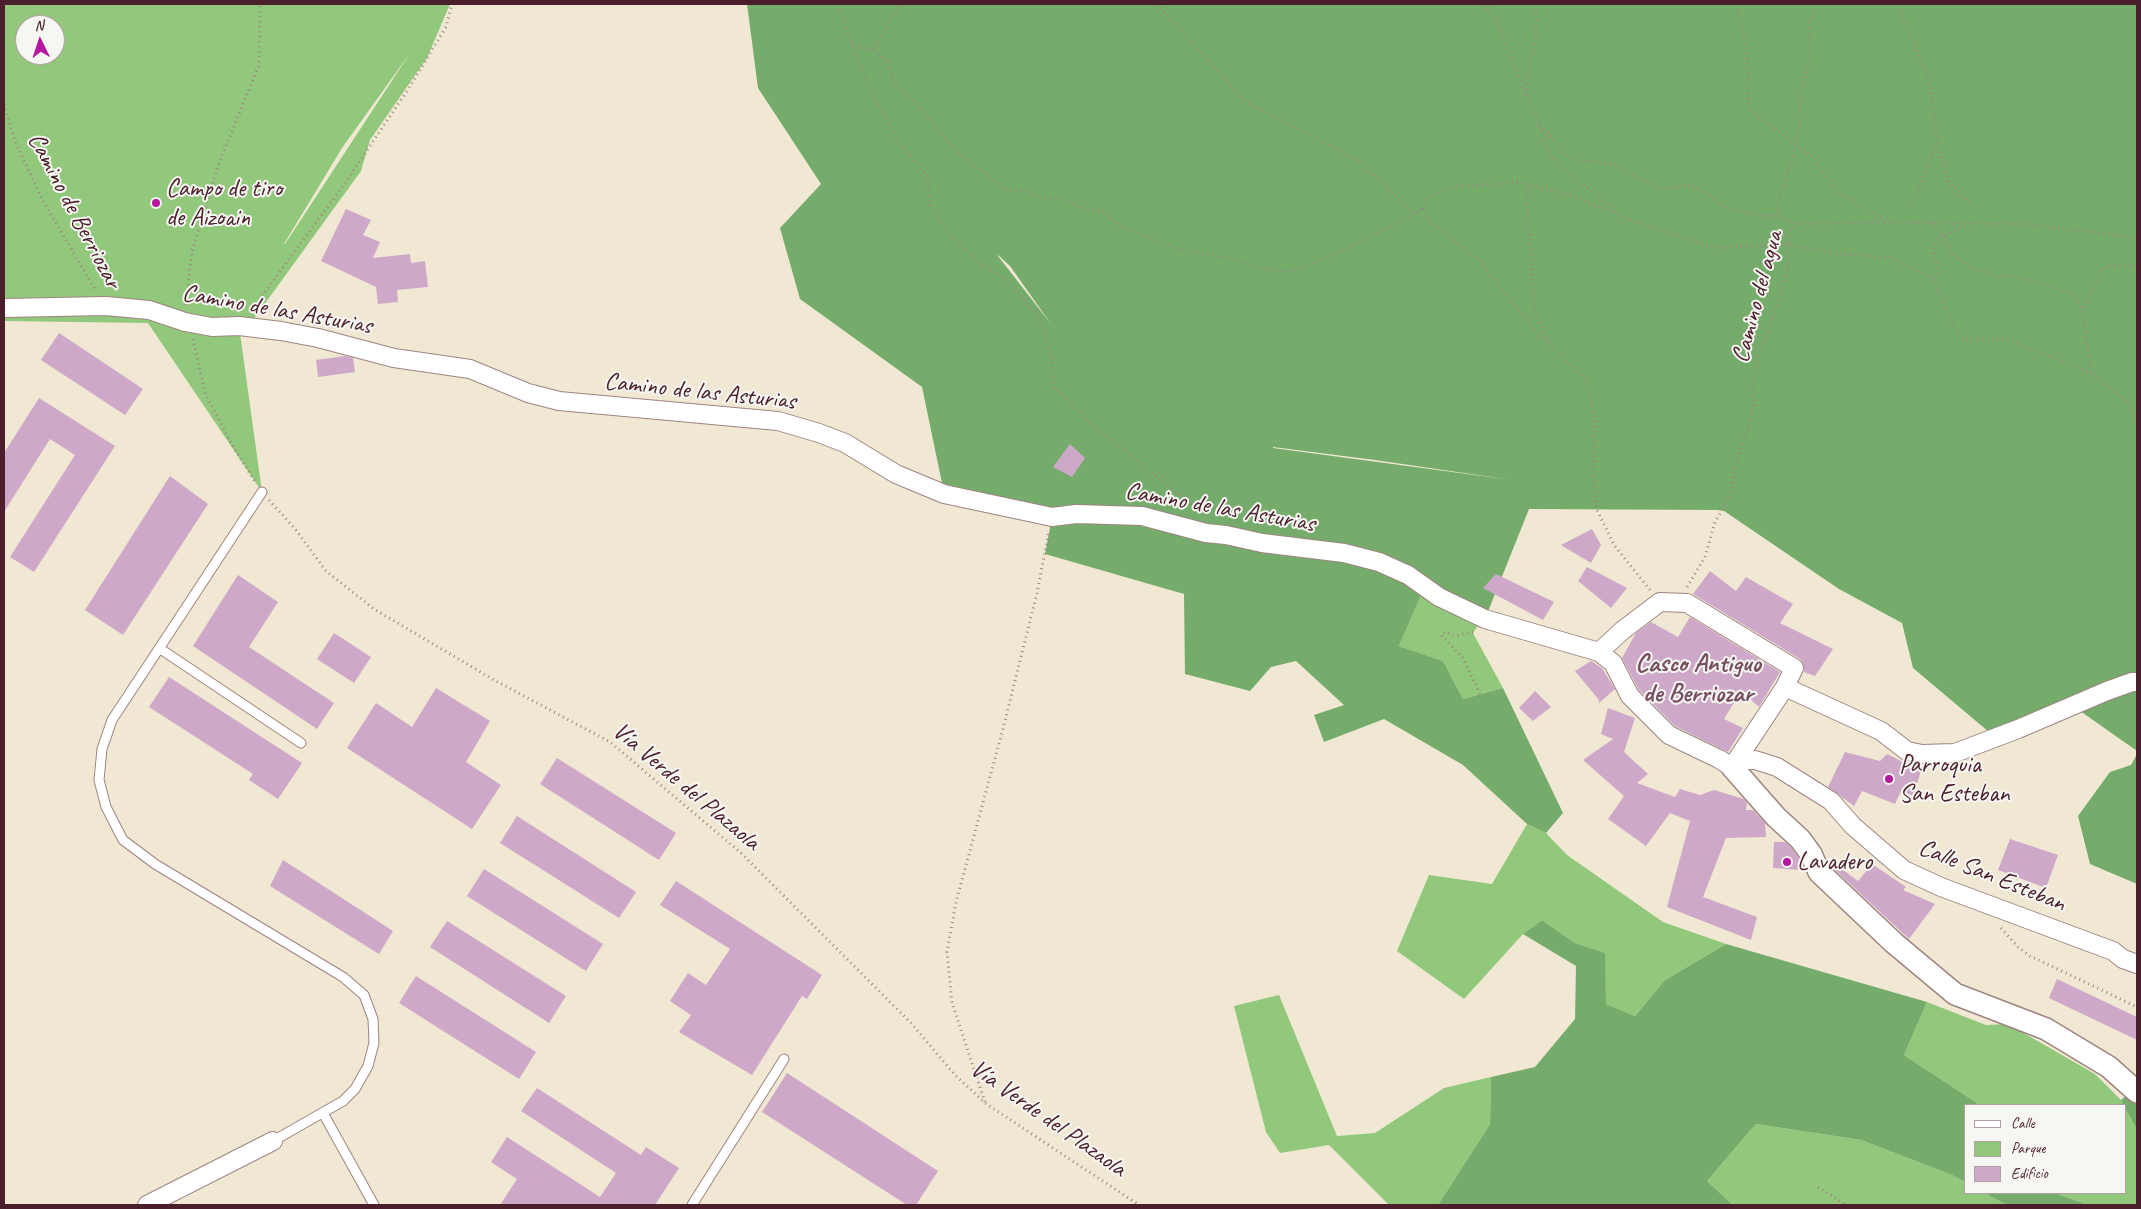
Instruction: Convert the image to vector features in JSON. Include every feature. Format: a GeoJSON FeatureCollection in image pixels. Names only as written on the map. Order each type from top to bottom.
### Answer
{"type":"FeatureCollection","features":[{"type":"Feature","properties":{"kind":"street","name":"Camino de las Asturias"},"geometry":{"type":"LineString","coordinates":[[4,308],[106,306],[149,310],[184,322],[212,327],[239,326],[318,338],[394,358],[470,369],[528,393],[559,401],[778,421],[845,443],[896,474],[937,492],[1052,517],[1076,514],[1142,516],[1181,527],[1226,534],[1262,543],[1344,553],[1379,562],[1408,575],[1439,597],[1485,619]]}},
{"type":"Feature","properties":{"kind":"street"},"geometry":{"type":"LineString","coordinates":[[1599,652],[1623,630],[1660,602],[1687,603],[1794,668],[1785,686],[1735,763],[1776,817],[1800,840],[1811,854],[1819,872],[1894,943],[1955,994],[2046,1029],[2109,1067],[2137,1092]]}},
{"type":"Feature","properties":{"kind":"street","name":"Calle San Esteban"},"geometry":{"type":"LineString","coordinates":[[1485,619],[1599,652],[1613,663],[1624,688],[1652,721],[1669,735],[1720,759],[1735,763],[1755,760],[1777,767],[1831,801],[1853,826],[1904,870],[1941,886],[2113,951],[2124,959],[2137,964]]}},
{"type":"Feature","properties":{"kind":"street"},"geometry":{"type":"LineString","coordinates":[[1785,686],[1881,731],[1907,751],[1922,754],[1955,754],[2107,691],[2137,682]]}},
{"type":"Feature","properties":{"kind":"street"},"geometry":{"type":"LineString","coordinates":[[147,1205],[273,1141]]}},
{"type":"Feature","properties":{"kind":"lane"},"geometry":{"type":"LineString","coordinates":[[262,492],[112,720],[102,749],[99,780],[106,807],[123,840],[155,864],[343,977],[364,996],[373,1019],[374,1042],[368,1066],[355,1089],[343,1101],[273,1141]]}},
{"type":"Feature","properties":{"kind":"lane"},"geometry":{"type":"LineString","coordinates":[[159,648],[301,742]]}},
{"type":"Feature","properties":{"kind":"lane"},"geometry":{"type":"LineString","coordinates":[[692,1205],[784,1059]]}},
{"type":"Feature","properties":{"kind":"lane"},"geometry":{"type":"LineString","coordinates":[[323,1113],[374,1205]]}},
{"type":"Feature","properties":{"kind":"path"},"geometry":{"type":"LineString","coordinates":[[184,322],[192,251],[219,163],[259,65],[260,4]]}},
{"type":"Feature","properties":{"kind":"path"},"geometry":{"type":"LineString","coordinates":[[239,326],[341,189],[409,88],[446,27],[452,4]]}},
{"type":"Feature","properties":{"kind":"path"},"geometry":{"type":"LineString","coordinates":[[837,4],[870,91],[899,142],[928,178],[930,205],[952,238],[978,261],[1009,282],[1038,316],[1052,358],[1054,387],[1091,424],[1173,490],[1210,517]]}},
{"type":"Feature","properties":{"kind":"path"},"geometry":{"type":"LineString","coordinates":[[874,50],[900,4]]}},
{"type":"Feature","properties":{"kind":"path"},"geometry":{"type":"LineString","coordinates":[[1157,4],[1245,101],[1361,162],[1413,213]]}},
{"type":"Feature","properties":{"kind":"path"},"geometry":{"type":"LineString","coordinates":[[1484,4],[1497,22],[1554,161],[1601,198],[1618,215]]}},
{"type":"Feature","properties":{"kind":"path"},"geometry":{"type":"LineString","coordinates":[[1527,97],[1527,78],[1535,44],[1538,18],[1536,4]]}},
{"type":"Feature","properties":{"kind":"path"},"geometry":{"type":"LineString","coordinates":[[1736,4],[1747,49],[1748,109],[1813,157],[1836,191],[1887,222]]}},
{"type":"Feature","properties":{"kind":"path","name":"Camino del agua"},"geometry":{"type":"LineString","coordinates":[[1687,603],[1687,587],[1705,557],[1715,522],[1731,495],[1735,467],[1751,419],[1754,402],[1752,392],[1758,356],[1785,283],[1788,264],[1788,236],[1796,224],[1778,215],[1779,200],[1790,168],[1800,125],[1800,92],[1807,76],[1811,58],[1809,26],[1817,4]]}},
{"type":"Feature","properties":{"kind":"path"},"geometry":{"type":"LineString","coordinates":[[1898,4],[1930,84],[1938,145],[1948,181],[1973,206]]}},
{"type":"Feature","properties":{"kind":"path"},"geometry":{"type":"LineString","coordinates":[[854,46],[874,50],[888,62],[892,76],[902,91],[915,102],[952,146],[993,181],[1009,190],[1024,191],[1040,197],[1063,200],[1086,209],[1103,211],[1122,227],[1178,249],[1235,260],[1260,268],[1290,272],[1346,250],[1423,209]]}},
{"type":"Feature","properties":{"kind":"path","name":"Camino de Berriozar"},"geometry":{"type":"LineString","coordinates":[[4,104],[15,141],[42,199],[106,306]]}},
{"type":"Feature","properties":{"kind":"path"},"geometry":{"type":"LineString","coordinates":[[1539,126],[1547,132],[1564,154],[1576,160],[1613,164],[1660,189],[1691,185],[1712,196],[1719,204],[1738,211],[1767,216],[1778,215]]}},
{"type":"Feature","properties":{"kind":"path"},"geometry":{"type":"LineString","coordinates":[[1912,206],[1938,145]]}},
{"type":"Feature","properties":{"kind":"path"},"geometry":{"type":"LineString","coordinates":[[1660,602],[1614,544],[1596,508],[1594,471],[1595,418],[1586,379],[1538,332],[1477,258],[1430,221],[1423,209],[1426,198],[1451,187],[1520,182],[1571,196],[1618,215],[1714,248],[1788,244],[1831,253],[1892,258],[1933,278],[1955,328],[1963,338],[2007,339],[2091,373],[2128,403],[2137,423]]}},
{"type":"Feature","properties":{"kind":"path"},"geometry":{"type":"LineString","coordinates":[[1528,184],[1527,202],[1535,312],[1551,345]]}},
{"type":"Feature","properties":{"kind":"path"},"geometry":{"type":"LineString","coordinates":[[1796,224],[1887,222],[2024,224],[2124,236],[2137,241]]}},
{"type":"Feature","properties":{"kind":"path"},"geometry":{"type":"LineString","coordinates":[[1930,223],[1940,228],[1952,253],[1973,269],[1983,269],[1998,278],[2008,275],[2039,282],[2069,293],[2076,298],[2083,311],[2091,373]]}},
{"type":"Feature","properties":{"kind":"path"},"geometry":{"type":"LineString","coordinates":[[1933,278],[1941,273],[1934,256],[1935,241],[1968,223]]}},
{"type":"Feature","properties":{"kind":"path"},"geometry":{"type":"LineString","coordinates":[[2083,311],[2106,266],[2137,266]]}},
{"type":"Feature","properties":{"kind":"path","name":"Vía Verde del Plazaola"},"geometry":{"type":"LineString","coordinates":[[184,322],[195,344],[205,393],[232,445],[262,492],[296,530],[326,572],[374,609],[494,680],[610,742],[742,853],[912,1024],[954,1074],[986,1103],[1139,1205]]}},
{"type":"Feature","properties":{"kind":"path"},"geometry":{"type":"LineString","coordinates":[[986,1103],[952,1003],[947,952],[956,902],[981,815],[1037,593],[1052,517]]}},
{"type":"Feature","properties":{"kind":"path"},"geometry":{"type":"LineString","coordinates":[[1480,694],[1463,658],[1441,635],[1445,632],[1456,636],[1473,632],[1485,619]]}},
{"type":"Feature","properties":{"kind":"path"},"geometry":{"type":"LineString","coordinates":[[2000,927],[2018,947],[2030,956],[2137,1007]]}},
{"type":"Feature","properties":{"kind":"path"},"geometry":{"type":"LineString","coordinates":[[1818,1187],[1846,1205]]}},
{"type":"Feature","properties":{"kind":"green space","name":"Campo de tiro de Aizoain"},"geometry":{"type":"Polygon","coordinates":[[[4,4],[450,4],[427,58],[370,140],[361,171],[253,320],[239,326],[262,492],[148,323],[4,321],[4,4]],[[410,53],[342,148],[285,244],[410,53]]]}},
{"type":"Feature","properties":{"kind":"green space"},"geometry":{"type":"Polygon","coordinates":[[[747,4],[2137,4],[2137,751],[2066,701],[1989,732],[1913,668],[1902,623],[1839,589],[1724,511],[1717,510],[1529,509],[1485,619],[1422,593],[1399,646],[1443,661],[1463,699],[1503,688],[1563,813],[1546,833],[1527,824],[1463,765],[1384,719],[1324,742],[1314,715],[1344,705],[1296,661],[1271,667],[1250,691],[1185,674],[1184,594],[1045,554],[1052,517],[942,483],[922,387],[800,299],[780,228],[821,184],[758,88],[747,4]],[[998,256],[1051,324],[1010,266],[998,256]],[[1273,448],[1512,480],[1375,460],[1273,448]]]}},
{"type":"Feature","properties":{"kind":"green space"},"geometry":{"type":"Polygon","coordinates":[[[1422,593],[1482,620],[1473,633],[1503,688],[1463,699],[1443,661],[1399,646],[1422,593]]]}},
{"type":"Feature","properties":{"kind":"green space"},"geometry":{"type":"Polygon","coordinates":[[[2137,754],[2137,884],[2090,864],[2078,816],[2110,772],[2131,765],[2137,754]]]}},
{"type":"Feature","properties":{"kind":"green space"},"geometry":{"type":"Polygon","coordinates":[[[1527,824],[1546,833],[1567,855],[1663,922],[1726,944],[1665,980],[1635,1016],[1606,1004],[1604,953],[1575,943],[1542,920],[1523,934],[1464,999],[1397,951],[1429,875],[1492,884],[1527,824]]]}},
{"type":"Feature","properties":{"kind":"green space"},"geometry":{"type":"Polygon","coordinates":[[[1542,920],[1575,943],[1605,953],[1606,1004],[1635,1016],[1665,980],[1726,944],[1927,1002],[1904,1055],[1978,1104],[1964,1104],[1964,1181],[1952,1175],[1861,1140],[1756,1124],[1707,1181],[1733,1205],[1438,1205],[1490,1124],[1491,1077],[1535,1067],[1575,1019],[1576,966],[1523,934],[1542,920]]]}},
{"type":"Feature","properties":{"kind":"green space"},"geometry":{"type":"Polygon","coordinates":[[[1279,995],[1337,1136],[1375,1133],[1444,1088],[1491,1077],[1490,1124],[1438,1205],[1389,1205],[1329,1145],[1280,1153],[1266,1132],[1234,1006],[1279,995]]]}},
{"type":"Feature","properties":{"kind":"green space"},"geometry":{"type":"Polygon","coordinates":[[[1927,1002],[1986,1025],[2008,1024],[2095,1074],[2123,1104],[1978,1104],[1904,1055],[1927,1002]]]}},
{"type":"Feature","properties":{"kind":"green space"},"geometry":{"type":"Polygon","coordinates":[[[2137,1087],[2137,1130],[2126,1109],[2126,1104],[2123,1104],[2121,1100],[2137,1087]]]}},
{"type":"Feature","properties":{"kind":"green space"},"geometry":{"type":"Polygon","coordinates":[[[2126,1109],[2137,1130],[2137,1205],[2088,1205],[2058,1194],[2126,1194],[2126,1109]]]}},
{"type":"Feature","properties":{"kind":"green space"},"geometry":{"type":"Polygon","coordinates":[[[1756,1124],[1861,1140],[1952,1175],[1964,1181],[1964,1194],[1986,1194],[2007,1205],[1733,1205],[1707,1181],[1756,1124]]]}},
{"type":"Feature","properties":{"kind":"green space"},"geometry":{"type":"Polygon","coordinates":[[[1986,1194],[2058,1194],[2088,1205],[2007,1205],[1986,1194]]]}},
{"type":"Feature","properties":{"kind":"building"},"geometry":{"type":"Polygon","coordinates":[[[346,209],[371,220],[363,235],[380,242],[373,258],[410,254],[411,263],[425,261],[428,287],[397,290],[398,302],[378,304],[376,287],[321,261],[346,209]]]}},
{"type":"Feature","properties":{"kind":"building"},"geometry":{"type":"Polygon","coordinates":[[[59,333],[143,389],[125,415],[41,360],[59,333]]]}},
{"type":"Feature","properties":{"kind":"building"},"geometry":{"type":"Polygon","coordinates":[[[345,356],[353,358],[355,372],[318,377],[316,360],[345,356]]]}},
{"type":"Feature","properties":{"kind":"building"},"geometry":{"type":"Polygon","coordinates":[[[39,398],[115,446],[34,572],[10,557],[75,455],[50,439],[4,512],[4,453],[39,398]]]}},
{"type":"Feature","properties":{"kind":"building"},"geometry":{"type":"Polygon","coordinates":[[[1070,444],[1085,458],[1072,477],[1053,467],[1070,444]]]}},
{"type":"Feature","properties":{"kind":"building"},"geometry":{"type":"Polygon","coordinates":[[[170,476],[208,504],[123,635],[85,610],[170,476]]]}},
{"type":"Feature","properties":{"kind":"building"},"geometry":{"type":"Polygon","coordinates":[[[1592,529],[1601,545],[1591,563],[1561,545],[1592,529]]]}},
{"type":"Feature","properties":{"kind":"building"},"geometry":{"type":"Polygon","coordinates":[[[1587,567],[1627,588],[1611,608],[1578,581],[1587,567]]]}},
{"type":"Feature","properties":{"kind":"building"},"geometry":{"type":"Polygon","coordinates":[[[1710,571],[1736,591],[1746,577],[1793,604],[1780,623],[1833,649],[1815,676],[1804,672],[1803,663],[1800,659],[1693,594],[1710,571]]]}},
{"type":"Feature","properties":{"kind":"building"},"geometry":{"type":"Polygon","coordinates":[[[1496,574],[1554,602],[1543,620],[1483,588],[1496,574]]]}},
{"type":"Feature","properties":{"kind":"building"},"geometry":{"type":"Polygon","coordinates":[[[238,575],[278,602],[249,647],[334,703],[317,729],[193,646],[238,575]]]}},
{"type":"Feature","properties":{"kind":"building"},"geometry":{"type":"Polygon","coordinates":[[[1690,617],[1780,672],[1759,707],[1741,691],[1724,719],[1743,728],[1728,752],[1675,726],[1639,690],[1622,658],[1636,633],[1651,622],[1678,637],[1690,617]]]}},
{"type":"Feature","properties":{"kind":"building"},"geometry":{"type":"Polygon","coordinates":[[[334,633],[371,657],[354,683],[317,659],[334,633]]]}},
{"type":"Feature","properties":{"kind":"building"},"geometry":{"type":"Polygon","coordinates":[[[1591,661],[1602,668],[1615,689],[1599,703],[1599,700],[1575,671],[1591,661]]]}},
{"type":"Feature","properties":{"kind":"building"},"geometry":{"type":"Polygon","coordinates":[[[169,677],[302,763],[278,799],[249,780],[253,774],[149,707],[169,677]]]}},
{"type":"Feature","properties":{"kind":"building"},"geometry":{"type":"Polygon","coordinates":[[[436,688],[490,721],[466,762],[501,785],[472,829],[347,748],[376,703],[412,727],[436,688]]]}},
{"type":"Feature","properties":{"kind":"building"},"geometry":{"type":"Polygon","coordinates":[[[1535,691],[1551,707],[1533,721],[1519,708],[1535,691]]]}},
{"type":"Feature","properties":{"kind":"building"},"geometry":{"type":"Polygon","coordinates":[[[1608,708],[1635,718],[1624,752],[1648,774],[1637,783],[1675,797],[1680,789],[1700,795],[1714,790],[1744,799],[1747,803],[1746,810],[1753,810],[1765,823],[1766,837],[1726,838],[1703,897],[1757,917],[1751,940],[1667,907],[1690,821],[1670,813],[1646,846],[1608,819],[1624,796],[1583,760],[1613,739],[1601,734],[1608,708]]]}},
{"type":"Feature","properties":{"kind":"building","name":"Parroquia San Esteban"},"geometry":{"type":"Polygon","coordinates":[[[1845,752],[1880,761],[1887,754],[1921,771],[1913,796],[1901,791],[1895,804],[1862,791],[1854,806],[1828,787],[1845,752]]]}},
{"type":"Feature","properties":{"kind":"building"},"geometry":{"type":"Polygon","coordinates":[[[557,758],[676,833],[659,860],[540,784],[557,758]]]}},
{"type":"Feature","properties":{"kind":"building"},"geometry":{"type":"Polygon","coordinates":[[[517,816],[636,892],[619,918],[500,843],[517,816]]]}},
{"type":"Feature","properties":{"kind":"building"},"geometry":{"type":"Polygon","coordinates":[[[2010,839],[2058,855],[2046,888],[1998,870],[2010,839]]]}},
{"type":"Feature","properties":{"kind":"building","name":"Lavadero"},"geometry":{"type":"Polygon","coordinates":[[[1774,842],[1785,842],[1791,847],[1800,860],[1802,870],[1773,868],[1774,842]]]}},
{"type":"Feature","properties":{"kind":"building"},"geometry":{"type":"Polygon","coordinates":[[[283,860],[393,931],[379,954],[270,886],[283,860]]]}},
{"type":"Feature","properties":{"kind":"building"},"geometry":{"type":"Polygon","coordinates":[[[1872,864],[1906,887],[1903,890],[1935,904],[1909,939],[1835,870],[1838,866],[1858,881],[1872,864]]]}},
{"type":"Feature","properties":{"kind":"building"},"geometry":{"type":"Polygon","coordinates":[[[484,869],[603,944],[586,971],[467,896],[484,869]]]}},
{"type":"Feature","properties":{"kind":"building"},"geometry":{"type":"Polygon","coordinates":[[[676,881],[822,975],[807,999],[802,996],[752,1075],[679,1032],[691,1015],[670,1001],[688,973],[706,985],[730,949],[660,905],[676,881]]]}},
{"type":"Feature","properties":{"kind":"building"},"geometry":{"type":"Polygon","coordinates":[[[447,921],[566,996],[549,1023],[430,947],[447,921]]]}},
{"type":"Feature","properties":{"kind":"building"},"geometry":{"type":"Polygon","coordinates":[[[416,976],[536,1052],[519,1079],[399,1003],[416,976]]]}},
{"type":"Feature","properties":{"kind":"building"},"geometry":{"type":"Polygon","coordinates":[[[2057,979],[2137,1017],[2137,1040],[2049,998],[2057,979]]]}},
{"type":"Feature","properties":{"kind":"building"},"geometry":{"type":"Polygon","coordinates":[[[787,1073],[938,1171],[916,1205],[907,1205],[762,1112],[787,1073]]]}},
{"type":"Feature","properties":{"kind":"building"},"geometry":{"type":"Polygon","coordinates":[[[537,1088],[641,1155],[646,1147],[679,1168],[655,1205],[500,1205],[517,1179],[491,1162],[507,1137],[600,1197],[616,1173],[521,1111],[537,1088]]]}},
{"type":"Feature","properties":{"kind":"place","name":"Campo de tiro de Aizoain"},"geometry":{"type":"Point","coordinates":[156,203]}},
{"type":"Feature","properties":{"kind":"place","name":"Parroquia San Esteban"},"geometry":{"type":"Point","coordinates":[1889,779]}},
{"type":"Feature","properties":{"kind":"place","name":"Lavadero"},"geometry":{"type":"Point","coordinates":[1787,862]}},
{"type":"Feature","properties":{"kind":"district","name":"Casco Antiguo de Berriozar"},"geometry":{"type":"Point","coordinates":[1698,679]}}]}
